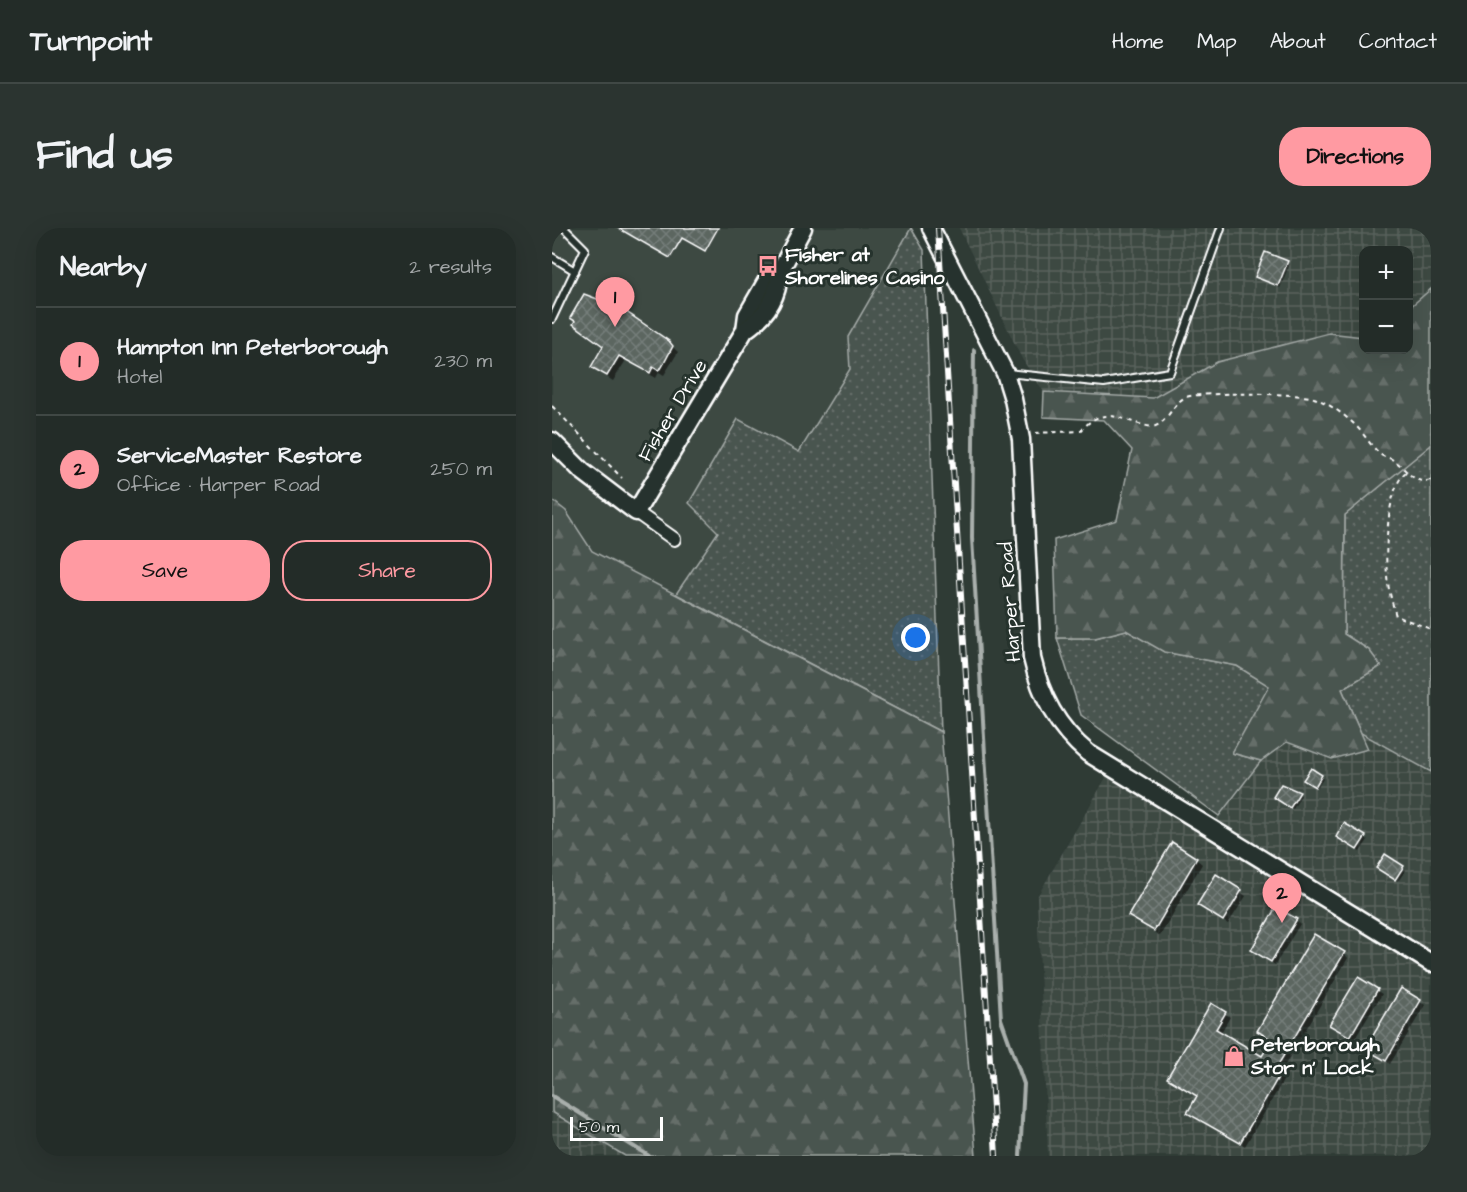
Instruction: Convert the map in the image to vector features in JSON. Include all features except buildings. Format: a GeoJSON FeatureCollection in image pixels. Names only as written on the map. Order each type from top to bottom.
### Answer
{"type":"FeatureCollection","features":[{"type":"Feature","properties":{"kind":"street","name":"Fisher Drive"},"geometry":{"type":"LineString","coordinates":[[636,512],[745,330],[747,315],[766,282],[779,273],[803,228]]}},
{"type":"Feature","properties":{"kind":"street","name":"Harper Road"},"geometry":{"type":"LineString","coordinates":[[931,228],[1005,373],[1013,399],[1021,439],[1032,658],[1037,680],[1054,717],[1088,753],[1431,963]]}},
{"type":"Feature","properties":{"kind":"street"},"geometry":{"type":"LineString","coordinates":[[552,441],[582,471],[675,539]]}},
{"type":"Feature","properties":{"kind":"lane"},"geometry":{"type":"LineString","coordinates":[[552,319],[555,306],[585,249],[564,228]]}},
{"type":"Feature","properties":{"kind":"lane"},"geometry":{"type":"LineString","coordinates":[[1005,373],[1104,382],[1170,372],[1221,228]]}},
{"type":"Feature","properties":{"kind":"lane"},"geometry":{"type":"LineString","coordinates":[[552,257],[575,271]]}},
{"type":"Feature","properties":{"kind":"path"},"geometry":{"type":"LineString","coordinates":[[1029,433],[1081,431],[1091,419],[1101,415],[1153,427],[1160,425],[1186,397],[1208,393],[1241,395],[1291,393],[1314,398],[1338,411],[1354,424],[1382,456],[1393,460],[1412,478],[1431,480]]}},
{"type":"Feature","properties":{"kind":"path"},"geometry":{"type":"LineString","coordinates":[[552,406],[622,478]]}},
{"type":"Feature","properties":{"kind":"path"},"geometry":{"type":"LineString","coordinates":[[1406,472],[1399,477],[1390,501],[1388,583],[1396,616],[1431,629]]}},
{"type":"Feature","properties":{"kind":"shaded area"},"geometry":{"type":"Polygon","coordinates":[[[552,228],[911,228],[848,337],[850,369],[798,452],[739,420],[718,532],[676,594],[592,551],[566,511],[552,500],[552,228]]]}},
{"type":"Feature","properties":{"kind":"shaded area"},"geometry":{"type":"Polygon","coordinates":[[[959,228],[1431,228],[1431,289],[1413,305],[1413,246],[1359,246],[1359,337],[1329,333],[1217,361],[1154,398],[1044,392],[1022,359],[959,228]]]}},
{"type":"Feature","properties":{"kind":"shaded area"},"geometry":{"type":"Polygon","coordinates":[[[1361,733],[1431,772],[1431,1156],[1048,1156],[1037,897],[1108,774],[1206,832],[1261,761],[1287,742],[1332,759],[1368,749],[1361,733]]]}},
{"type":"Feature","properties":{"kind":"shaded area"},"geometry":{"type":"Polygon","coordinates":[[[552,1112],[625,1156],[552,1156],[552,1112]]]}},
{"type":"Feature","properties":{"kind":"green space"},"geometry":{"type":"Polygon","coordinates":[[[911,228],[924,250],[941,732],[676,594],[718,532],[689,503],[738,419],[799,452],[850,369],[848,337],[911,228]]]}},
{"type":"Feature","properties":{"kind":"green space"},"geometry":{"type":"Polygon","coordinates":[[[1431,289],[1431,445],[1345,515],[1344,634],[1369,650],[1381,666],[1342,689],[1368,749],[1332,759],[1287,742],[1261,761],[1232,753],[1269,686],[1237,666],[1164,652],[1126,630],[1095,638],[1057,638],[1054,540],[1117,520],[1132,450],[1104,420],[1043,417],[1044,392],[1153,398],[1217,362],[1329,333],[1359,337],[1359,354],[1413,354],[1413,305],[1431,289]]]}},
{"type":"Feature","properties":{"kind":"green space"},"geometry":{"type":"Polygon","coordinates":[[[1431,445],[1431,772],[1361,733],[1342,689],[1381,666],[1369,650],[1344,634],[1345,515],[1431,445]]]}},
{"type":"Feature","properties":{"kind":"green space"},"geometry":{"type":"Polygon","coordinates":[[[552,500],[566,511],[592,551],[941,732],[976,1156],[625,1156],[552,1112],[552,500]]]}},
{"type":"Feature","properties":{"kind":"green space"},"geometry":{"type":"Polygon","coordinates":[[[1126,630],[1165,652],[1237,666],[1270,686],[1232,753],[1261,761],[1219,816],[1081,715],[1057,638],[1095,638],[1126,630]]]}},
{"type":"Feature","properties":{"kind":"waterway"},"geometry":{"type":"LineString","coordinates":[[974,350],[972,538],[1001,1019],[1024,1084],[1020,1156]]}},
{"type":"Feature","properties":{"kind":"waterway"},"geometry":{"type":"LineString","coordinates":[[552,1096],[649,1156]]}},
{"type":"Feature","properties":{"kind":"railway"},"geometry":{"type":"LineString","coordinates":[[938,228],[996,1156]]}},
{"type":"Feature","properties":{"kind":"place","name":"Fisher at Shorelines Casino"},"geometry":{"type":"Point","coordinates":[768,266]}},
{"type":"Feature","properties":{"kind":"place","name":"Hampton Inn Peterborough"},"geometry":{"type":"Point","coordinates":[615,327]}},
{"type":"Feature","properties":{"kind":"place","name":"ServiceMaster Restore"},"geometry":{"type":"Point","coordinates":[1282,923]}},
{"type":"Feature","properties":{"kind":"place","name":"Peterborough Stor n' Lock"},"geometry":{"type":"Point","coordinates":[1234,1056]}}]}
